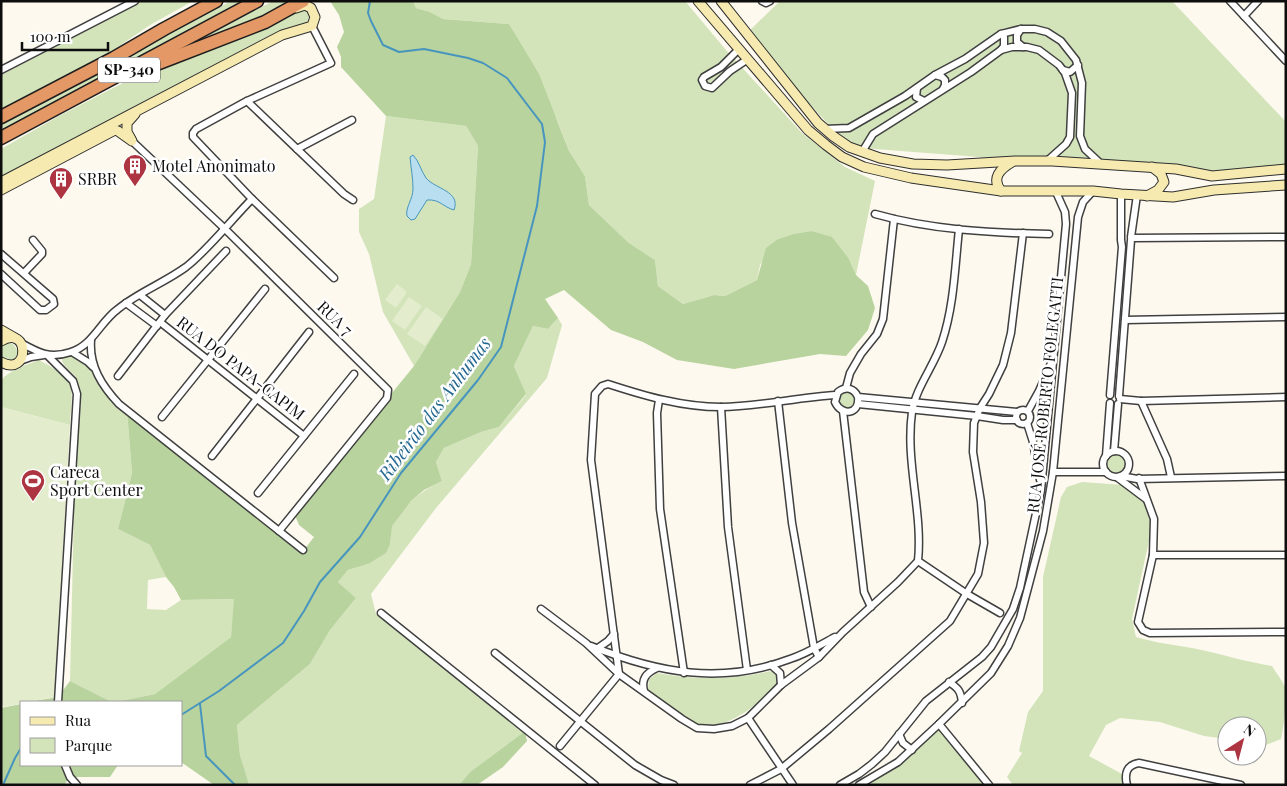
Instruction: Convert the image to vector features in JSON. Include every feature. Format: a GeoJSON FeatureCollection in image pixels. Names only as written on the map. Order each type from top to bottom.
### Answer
{"type":"FeatureCollection","features":[{"type":"Feature","properties":{"kind":"highway"},"geometry":{"type":"LineString","coordinates":[[164,29],[172,15],[198,1]]}},
{"type":"Feature","properties":{"kind":"highway","name":"SP-340"},"geometry":{"type":"LineString","coordinates":[[1,117],[114,58],[216,1]]}},
{"type":"Feature","properties":{"kind":"highway","name":"SP-340"},"geometry":{"type":"LineString","coordinates":[[1,138],[257,1]]}},
{"type":"Feature","properties":{"kind":"highway"},"geometry":{"type":"LineString","coordinates":[[76,99],[180,54],[251,28],[276,17],[303,1]]}},
{"type":"Feature","properties":{"kind":"main road"},"geometry":{"type":"LineString","coordinates":[[698,1],[808,130],[842,157],[864,167],[886,173],[959,186],[1001,191],[1093,191],[1173,197],[1214,190],[1286,185]]}},
{"type":"Feature","properties":{"kind":"main road"},"geometry":{"type":"LineString","coordinates":[[720,1],[818,123],[849,146],[862,152],[904,162],[929,165],[1047,161],[1150,166],[1212,176],[1286,169]]}},
{"type":"Feature","properties":{"kind":"main road"},"geometry":{"type":"LineString","coordinates":[[1,182],[282,35],[312,26],[315,21],[311,8],[305,5],[300,5],[276,17]]}},
{"type":"Feature","properties":{"kind":"main road"},"geometry":{"type":"LineString","coordinates":[[132,141],[127,132],[127,122],[152,103]]}},
{"type":"Feature","properties":{"kind":"main road"},"geometry":{"type":"LineString","coordinates":[[1,190],[115,130],[132,141]]}},
{"type":"Feature","properties":{"kind":"main road"},"geometry":{"type":"LineString","coordinates":[[1001,191],[996,182],[997,176],[1005,166],[1015,161]]}},
{"type":"Feature","properties":{"kind":"main road"},"geometry":{"type":"LineString","coordinates":[[1147,196],[1158,190],[1164,182],[1161,174],[1150,166]]}},
{"type":"Feature","properties":{"kind":"main road"},"geometry":{"type":"LineString","coordinates":[[1,330],[19,341],[24,353],[19,362],[10,365],[1,362]]}},
{"type":"Feature","properties":{"kind":"main road"},"geometry":{"type":"LineString","coordinates":[[1,341],[7,338],[19,341]]}},
{"type":"Feature","properties":{"kind":"street"},"geometry":{"type":"LineString","coordinates":[[1,70],[135,1]]}},
{"type":"Feature","properties":{"kind":"street"},"geometry":{"type":"LineString","coordinates":[[762,1],[766,3],[770,1]]}},
{"type":"Feature","properties":{"kind":"street"},"geometry":{"type":"LineString","coordinates":[[1230,1],[1286,61]]}},
{"type":"Feature","properties":{"kind":"street"},"geometry":{"type":"LineString","coordinates":[[1244,16],[1258,1]]}},
{"type":"Feature","properties":{"kind":"street"},"geometry":{"type":"LineString","coordinates":[[312,26],[331,63],[247,101],[196,129],[193,137],[334,278]]}},
{"type":"Feature","properties":{"kind":"street"},"geometry":{"type":"LineString","coordinates":[[825,129],[849,128],[917,88],[935,75],[965,59],[1001,34],[1021,29],[1035,29],[1047,32],[1060,41],[1076,60],[1082,83],[1080,136],[1086,149],[1101,164]]}},
{"type":"Feature","properties":{"kind":"street"},"geometry":{"type":"LineString","coordinates":[[1021,29],[1016,39],[1023,47]]}},
{"type":"Feature","properties":{"kind":"street"},"geometry":{"type":"LineString","coordinates":[[1001,34],[1005,42],[1001,50]]}},
{"type":"Feature","properties":{"kind":"street"},"geometry":{"type":"LineString","coordinates":[[862,152],[873,134],[971,72],[1001,50],[1023,47],[1039,50],[1054,61],[1062,70],[1072,93],[1070,137],[1066,144],[1047,161]]}},
{"type":"Feature","properties":{"kind":"street"},"geometry":{"type":"LineString","coordinates":[[740,49],[721,67],[704,77],[702,80],[705,86],[712,88],[716,86],[725,76],[748,59]]}},
{"type":"Feature","properties":{"kind":"street"},"geometry":{"type":"LineString","coordinates":[[1062,70],[1070,72],[1078,65]]}},
{"type":"Feature","properties":{"kind":"street"},"geometry":{"type":"LineString","coordinates":[[935,75],[945,80],[942,90]]}},
{"type":"Feature","properties":{"kind":"street"},"geometry":{"type":"LineString","coordinates":[[1069,85],[1076,79],[1082,83]]}},
{"type":"Feature","properties":{"kind":"street"},"geometry":{"type":"LineString","coordinates":[[917,88],[916,97],[924,101]]}},
{"type":"Feature","properties":{"kind":"street"},"geometry":{"type":"LineString","coordinates":[[247,101],[344,194],[353,200]]}},
{"type":"Feature","properties":{"kind":"street"},"geometry":{"type":"LineString","coordinates":[[297,148],[352,120]]}},
{"type":"Feature","properties":{"kind":"street","name":"RUA 7"},"geometry":{"type":"LineString","coordinates":[[132,141],[224,228],[388,390],[386,398],[279,531]]}},
{"type":"Feature","properties":{"kind":"street","name":"RUA JOSÉ ROBERTO FOLEGATTI"},"geometry":{"type":"LineString","coordinates":[[859,785],[898,762],[962,703],[990,673],[1008,646],[1020,618],[1043,531],[1054,472],[1078,217],[1083,202],[1093,191]]}},
{"type":"Feature","properties":{"kind":"street"},"geometry":{"type":"LineString","coordinates":[[840,785],[872,764],[926,702],[982,657],[991,647],[1008,620],[1020,588],[1042,490],[1055,353],[1066,224],[1065,212],[1056,192]]}},
{"type":"Feature","properties":{"kind":"street"},"geometry":{"type":"LineString","coordinates":[[1106,472],[1103,464],[1106,456],[1122,247],[1121,194]]}},
{"type":"Feature","properties":{"kind":"street"},"geometry":{"type":"LineString","coordinates":[[1114,451],[1131,238],[1137,195]]}},
{"type":"Feature","properties":{"kind":"street"},"geometry":{"type":"LineString","coordinates":[[19,362],[31,357],[60,355],[72,352],[91,340],[116,310],[187,266],[252,198]]}},
{"type":"Feature","properties":{"kind":"street"},"geometry":{"type":"LineString","coordinates":[[875,214],[894,219],[958,229],[1049,234]]}},
{"type":"Feature","properties":{"kind":"street"},"geometry":{"type":"LineString","coordinates":[[846,388],[850,373],[876,334],[883,319],[894,219]]}},
{"type":"Feature","properties":{"kind":"street"},"geometry":{"type":"LineString","coordinates":[[541,609],[586,643],[619,674],[698,728],[714,730],[732,726],[748,718],[781,685],[819,657],[918,562],[918,534],[912,466],[912,410],[934,363],[950,313],[958,229]]}},
{"type":"Feature","properties":{"kind":"street"},"geometry":{"type":"LineString","coordinates":[[750,785],[781,769],[836,723],[950,621],[978,574],[984,543],[982,502],[973,452],[974,423],[1003,365],[1011,333],[1023,234]]}},
{"type":"Feature","properties":{"kind":"street"},"geometry":{"type":"LineString","coordinates":[[1121,239],[1125,243],[1131,238],[1286,237]]}},
{"type":"Feature","properties":{"kind":"street"},"geometry":{"type":"LineString","coordinates":[[24,273],[42,254],[42,251],[33,240]]}},
{"type":"Feature","properties":{"kind":"street"},"geometry":{"type":"LineString","coordinates":[[118,376],[165,315],[226,251]]}},
{"type":"Feature","properties":{"kind":"street"},"geometry":{"type":"LineString","coordinates":[[1,254],[53,299],[54,304],[46,310],[40,310],[1,274]]}},
{"type":"Feature","properties":{"kind":"street"},"geometry":{"type":"LineString","coordinates":[[162,417],[265,289]]}},
{"type":"Feature","properties":{"kind":"street","name":"RUA DO PAPA-CAPIM"},"geometry":{"type":"LineString","coordinates":[[140,295],[165,315]]}},
{"type":"Feature","properties":{"kind":"street","name":"RUA DO PAPA-CAPIM"},"geometry":{"type":"LineString","coordinates":[[126,303],[208,360],[304,436]]}},
{"type":"Feature","properties":{"kind":"street"},"geometry":{"type":"LineString","coordinates":[[1117,315],[1122,314],[1125,320]]}},
{"type":"Feature","properties":{"kind":"street"},"geometry":{"type":"LineString","coordinates":[[1125,320],[1286,317]]}},
{"type":"Feature","properties":{"kind":"street"},"geometry":{"type":"LineString","coordinates":[[1116,323],[1122,326],[1125,320]]}},
{"type":"Feature","properties":{"kind":"street"},"geometry":{"type":"LineString","coordinates":[[212,456],[309,332]]}},
{"type":"Feature","properties":{"kind":"street"},"geometry":{"type":"LineString","coordinates":[[91,340],[91,356],[94,368]]}},
{"type":"Feature","properties":{"kind":"street"},"geometry":{"type":"LineString","coordinates":[[19,341],[45,355],[73,381],[77,394],[58,701]]}},
{"type":"Feature","properties":{"kind":"street"},"geometry":{"type":"LineString","coordinates":[[72,352],[94,368],[110,394],[119,404],[304,550]]}},
{"type":"Feature","properties":{"kind":"street"},"geometry":{"type":"LineString","coordinates":[[1028,411],[1039,391],[1055,353]]}},
{"type":"Feature","properties":{"kind":"street"},"geometry":{"type":"LineString","coordinates":[[258,493],[354,374]]}},
{"type":"Feature","properties":{"kind":"street"},"geometry":{"type":"LineString","coordinates":[[560,746],[619,674],[591,460],[595,394],[602,386],[608,384],[659,400],[721,407],[836,395]]}},
{"type":"Feature","properties":{"kind":"street"},"geometry":{"type":"LineString","coordinates":[[858,400],[855,409],[849,412],[838,408],[835,402],[838,392],[846,388],[851,389],[858,400],[912,410],[1016,420],[1022,424],[1027,423],[1031,418],[1028,411]]}},
{"type":"Feature","properties":{"kind":"street"},"geometry":{"type":"LineString","coordinates":[[1110,395],[1116,394],[1119,401]]}},
{"type":"Feature","properties":{"kind":"street"},"geometry":{"type":"LineString","coordinates":[[1110,403],[1114,405],[1119,401],[1286,396]]}},
{"type":"Feature","properties":{"kind":"street"},"geometry":{"type":"LineString","coordinates":[[659,400],[657,414],[660,508],[684,673]]}},
{"type":"Feature","properties":{"kind":"street"},"geometry":{"type":"LineString","coordinates":[[858,400],[915,402],[1017,412],[1024,409],[1028,411]]}},
{"type":"Feature","properties":{"kind":"street"},"geometry":{"type":"LineString","coordinates":[[778,401],[792,523],[814,648],[819,657]]}},
{"type":"Feature","properties":{"kind":"street"},"geometry":{"type":"LineString","coordinates":[[1140,401],[1167,459],[1171,477]]}},
{"type":"Feature","properties":{"kind":"street"},"geometry":{"type":"LineString","coordinates":[[721,407],[728,527],[747,670]]}},
{"type":"Feature","properties":{"kind":"street"},"geometry":{"type":"LineString","coordinates":[[843,411],[864,592],[871,606]]}},
{"type":"Feature","properties":{"kind":"street"},"geometry":{"type":"LineString","coordinates":[[1016,420],[1017,412]]}},
{"type":"Feature","properties":{"kind":"street"},"geometry":{"type":"LineString","coordinates":[[1027,423],[1033,442],[1042,490]]}},
{"type":"Feature","properties":{"kind":"street"},"geometry":{"type":"LineString","coordinates":[[1106,456],[1114,451],[1123,452],[1126,455],[1129,466],[1138,478],[1154,519],[1153,555],[1138,622],[1143,630],[1150,633],[1286,632]]}},
{"type":"Feature","properties":{"kind":"street"},"geometry":{"type":"LineString","coordinates":[[1119,477],[1126,473],[1129,466]]}},
{"type":"Feature","properties":{"kind":"street"},"geometry":{"type":"LineString","coordinates":[[1054,472],[1106,472],[1112,476],[1138,478],[1286,476]]}},
{"type":"Feature","properties":{"kind":"street"},"geometry":{"type":"LineString","coordinates":[[1119,477],[1147,499]]}},
{"type":"Feature","properties":{"kind":"street"},"geometry":{"type":"LineString","coordinates":[[1153,555],[1286,555]]}},
{"type":"Feature","properties":{"kind":"street"},"geometry":{"type":"LineString","coordinates":[[918,562],[1000,613]]}},
{"type":"Feature","properties":{"kind":"street"},"geometry":{"type":"LineString","coordinates":[[380,613],[595,785]]}},
{"type":"Feature","properties":{"kind":"street"},"geometry":{"type":"LineString","coordinates":[[598,648],[614,634]]}},
{"type":"Feature","properties":{"kind":"street"},"geometry":{"type":"LineString","coordinates":[[586,643],[616,656],[657,668],[711,675],[747,670],[792,659],[841,635]]}},
{"type":"Feature","properties":{"kind":"street"},"geometry":{"type":"LineString","coordinates":[[494,653],[636,765],[661,780],[674,785]]}},
{"type":"Feature","properties":{"kind":"street"},"geometry":{"type":"LineString","coordinates":[[771,665],[780,673],[781,685]]}},
{"type":"Feature","properties":{"kind":"street"},"geometry":{"type":"LineString","coordinates":[[644,691],[644,677],[657,668]]}},
{"type":"Feature","properties":{"kind":"street"},"geometry":{"type":"LineString","coordinates":[[949,682],[961,693],[962,703]]}},
{"type":"Feature","properties":{"kind":"street"},"geometry":{"type":"LineString","coordinates":[[748,718],[793,785]]}},
{"type":"Feature","properties":{"kind":"street"},"geometry":{"type":"LineString","coordinates":[[940,724],[989,785]]}},
{"type":"Feature","properties":{"kind":"street"},"geometry":{"type":"LineString","coordinates":[[899,734],[903,743],[912,750]]}},
{"type":"Feature","properties":{"kind":"street"},"geometry":{"type":"LineString","coordinates":[[1127,785],[1125,777],[1127,771],[1131,766],[1139,763],[1241,785]]}},
{"type":"Feature","properties":{"kind":"street"},"geometry":{"type":"LineString","coordinates":[[65,766],[70,777],[77,785]]}},
{"type":"Feature","properties":{"kind":"green space"},"geometry":{"type":"Polygon","coordinates":[[[142,1],[193,1],[150,25],[109,53],[1,109],[1,75],[142,1]]]}},
{"type":"Feature","properties":{"kind":"green space"},"geometry":{"type":"Polygon","coordinates":[[[231,1],[246,1],[1,131],[1,123],[231,1]]]}},
{"type":"Feature","properties":{"kind":"green space"},"geometry":{"type":"Polygon","coordinates":[[[273,1],[299,1],[265,19],[194,43],[273,1]]]}},
{"type":"Feature","properties":{"kind":"green space"},"geometry":{"type":"Polygon","coordinates":[[[330,1],[413,1],[416,8],[430,12],[443,19],[509,24],[539,74],[569,151],[585,176],[589,205],[629,243],[655,260],[658,286],[683,304],[714,295],[725,296],[757,280],[766,248],[778,239],[811,231],[832,237],[849,259],[856,275],[868,286],[875,308],[868,330],[846,356],[820,354],[734,369],[677,360],[643,342],[611,330],[564,290],[545,299],[558,318],[548,329],[533,326],[514,366],[526,394],[499,427],[481,432],[444,448],[436,462],[442,481],[424,490],[411,501],[392,526],[390,544],[386,553],[368,564],[348,570],[338,582],[356,598],[330,630],[310,664],[237,725],[240,755],[249,785],[214,785],[182,763],[182,701],[120,701],[155,694],[231,637],[234,599],[181,600],[166,577],[150,545],[118,529],[132,473],[127,411],[304,550],[314,537],[299,525],[294,513],[414,366],[460,292],[471,264],[478,146],[466,126],[386,116],[341,67],[341,57],[337,47],[344,32],[339,15],[330,1]]]}},
{"type":"Feature","properties":{"kind":"green space"},"geometry":{"type":"Polygon","coordinates":[[[413,1],[685,1],[726,50],[802,133],[845,167],[875,181],[856,275],[849,259],[811,231],[793,234],[778,239],[760,265],[757,280],[725,296],[714,295],[683,304],[658,286],[655,260],[629,243],[589,205],[585,176],[569,151],[558,122],[509,24],[443,19],[430,12],[416,8],[413,1]]]}},
{"type":"Feature","properties":{"kind":"green space"},"geometry":{"type":"Polygon","coordinates":[[[780,1],[1172,1],[1286,122],[1286,173],[1201,174],[849,147],[746,34],[780,1]]]}},
{"type":"Feature","properties":{"kind":"green space"},"geometry":{"type":"Polygon","coordinates":[[[303,7],[312,13],[309,23],[285,29],[1,179],[1,149],[59,116],[146,71],[303,7]]]}},
{"type":"Feature","properties":{"kind":"green space"},"geometry":{"type":"Polygon","coordinates":[[[386,116],[466,126],[478,146],[471,264],[460,292],[414,366],[383,312],[369,254],[359,232],[359,209],[374,199],[386,116]]]}},
{"type":"Feature","properties":{"kind":"green space"},"geometry":{"type":"Polygon","coordinates":[[[397,284],[407,292],[396,308],[385,300],[397,284]]]}},
{"type":"Feature","properties":{"kind":"green space"},"geometry":{"type":"Polygon","coordinates":[[[409,297],[422,306],[405,330],[392,321],[409,297]]]}},
{"type":"Feature","properties":{"kind":"green space"},"geometry":{"type":"Polygon","coordinates":[[[426,307],[443,319],[425,346],[407,334],[426,307]]]}},
{"type":"Feature","properties":{"kind":"green space"},"geometry":{"type":"Polygon","coordinates":[[[558,318],[562,325],[547,378],[436,508],[371,594],[376,614],[525,731],[470,772],[459,785],[248,784],[240,755],[237,725],[310,664],[330,630],[356,598],[338,582],[348,570],[368,564],[390,544],[391,529],[396,517],[407,504],[427,489],[442,481],[436,462],[444,448],[481,432],[499,427],[526,395],[514,366],[533,326],[548,329],[558,318]]]}},
{"type":"Feature","properties":{"kind":"green space"},"geometry":{"type":"Polygon","coordinates":[[[8,343],[13,344],[18,351],[16,357],[11,361],[1,358],[1,346],[8,343]]]}},
{"type":"Feature","properties":{"kind":"green space"},"geometry":{"type":"Polygon","coordinates":[[[66,356],[73,356],[88,365],[127,411],[132,473],[118,529],[150,545],[166,577],[148,580],[147,609],[166,610],[181,600],[235,599],[231,637],[155,694],[120,701],[110,701],[70,681],[77,379],[62,360],[66,356]]]}},
{"type":"Feature","properties":{"kind":"green space"},"geometry":{"type":"Polygon","coordinates":[[[39,360],[58,372],[69,384],[72,397],[70,425],[1,407],[1,382],[3,378],[17,369],[39,360]]]}},
{"type":"Feature","properties":{"kind":"green space"},"geometry":{"type":"Polygon","coordinates":[[[847,391],[853,394],[856,400],[853,406],[847,409],[841,406],[838,400],[841,394],[847,391]]]}},
{"type":"Feature","properties":{"kind":"green space","name":"Careca Sport Center"},"geometry":{"type":"Polygon","coordinates":[[[1,407],[70,425],[55,697],[35,701],[20,701],[20,704],[4,707],[1,703],[1,407]]]}},
{"type":"Feature","properties":{"kind":"green space"},"geometry":{"type":"Polygon","coordinates":[[[1117,454],[1124,457],[1127,464],[1124,471],[1117,474],[1110,471],[1107,464],[1110,457],[1117,454]]]}},
{"type":"Feature","properties":{"kind":"green space"},"geometry":{"type":"Polygon","coordinates":[[[1082,482],[1124,485],[1146,505],[1152,527],[1132,619],[1136,637],[1272,666],[1285,687],[1285,713],[1281,739],[1267,745],[1267,716],[1217,716],[1217,738],[1204,736],[1160,722],[1120,718],[1106,725],[1089,756],[1122,774],[1124,785],[1013,785],[1007,777],[1022,753],[1019,751],[1028,712],[1043,691],[1043,577],[1061,497],[1067,487],[1082,482]]]}},
{"type":"Feature","properties":{"kind":"green space"},"geometry":{"type":"Polygon","coordinates":[[[771,671],[778,677],[777,686],[745,712],[721,724],[695,723],[681,716],[648,689],[649,679],[657,673],[714,678],[743,676],[771,671]]]}},
{"type":"Feature","properties":{"kind":"green space"},"geometry":{"type":"Polygon","coordinates":[[[70,681],[110,701],[34,701],[58,697],[70,681]]]}},
{"type":"Feature","properties":{"kind":"green space"},"geometry":{"type":"Polygon","coordinates":[[[20,704],[20,766],[117,766],[110,777],[70,777],[64,785],[1,785],[1,708],[20,704]]]}},
{"type":"Feature","properties":{"kind":"green space"},"geometry":{"type":"Polygon","coordinates":[[[939,724],[989,785],[859,785],[898,762],[939,724]]]}},
{"type":"Feature","properties":{"kind":"green space"},"geometry":{"type":"Polygon","coordinates":[[[525,731],[527,741],[503,767],[477,785],[459,785],[470,772],[525,731]]]}},
{"type":"Feature","properties":{"kind":"water"},"geometry":{"type":"Polygon","coordinates":[[[413,155],[426,178],[451,194],[455,204],[454,210],[438,202],[427,200],[415,219],[411,220],[407,216],[407,210],[413,193],[410,157],[413,155]]]}},
{"type":"Feature","properties":{"kind":"waterway","name":"Ribeirão das Anhumas"},"geometry":{"type":"LineString","coordinates":[[182,714],[219,691],[283,643],[320,582],[360,537],[401,473],[478,380],[501,347],[537,206],[545,142],[542,124],[507,78],[483,63],[424,49],[399,52],[383,45],[368,13],[370,1]]}},
{"type":"Feature","properties":{"kind":"waterway"},"geometry":{"type":"LineString","coordinates":[[200,704],[206,756],[235,785]]}},
{"type":"Feature","properties":{"kind":"waterway","name":"Ribeirão das Anhumas"},"geometry":{"type":"LineString","coordinates":[[3,785],[20,750]]}},
{"type":"Feature","properties":{"kind":"place","name":"Motel Anonimato"},"geometry":{"type":"Point","coordinates":[135,187]}},
{"type":"Feature","properties":{"kind":"place","name":"SRBR"},"geometry":{"type":"Point","coordinates":[61,200]}},
{"type":"Feature","properties":{"kind":"place","name":"Careca Sport Center"},"geometry":{"type":"Point","coordinates":[33,502]}}]}
